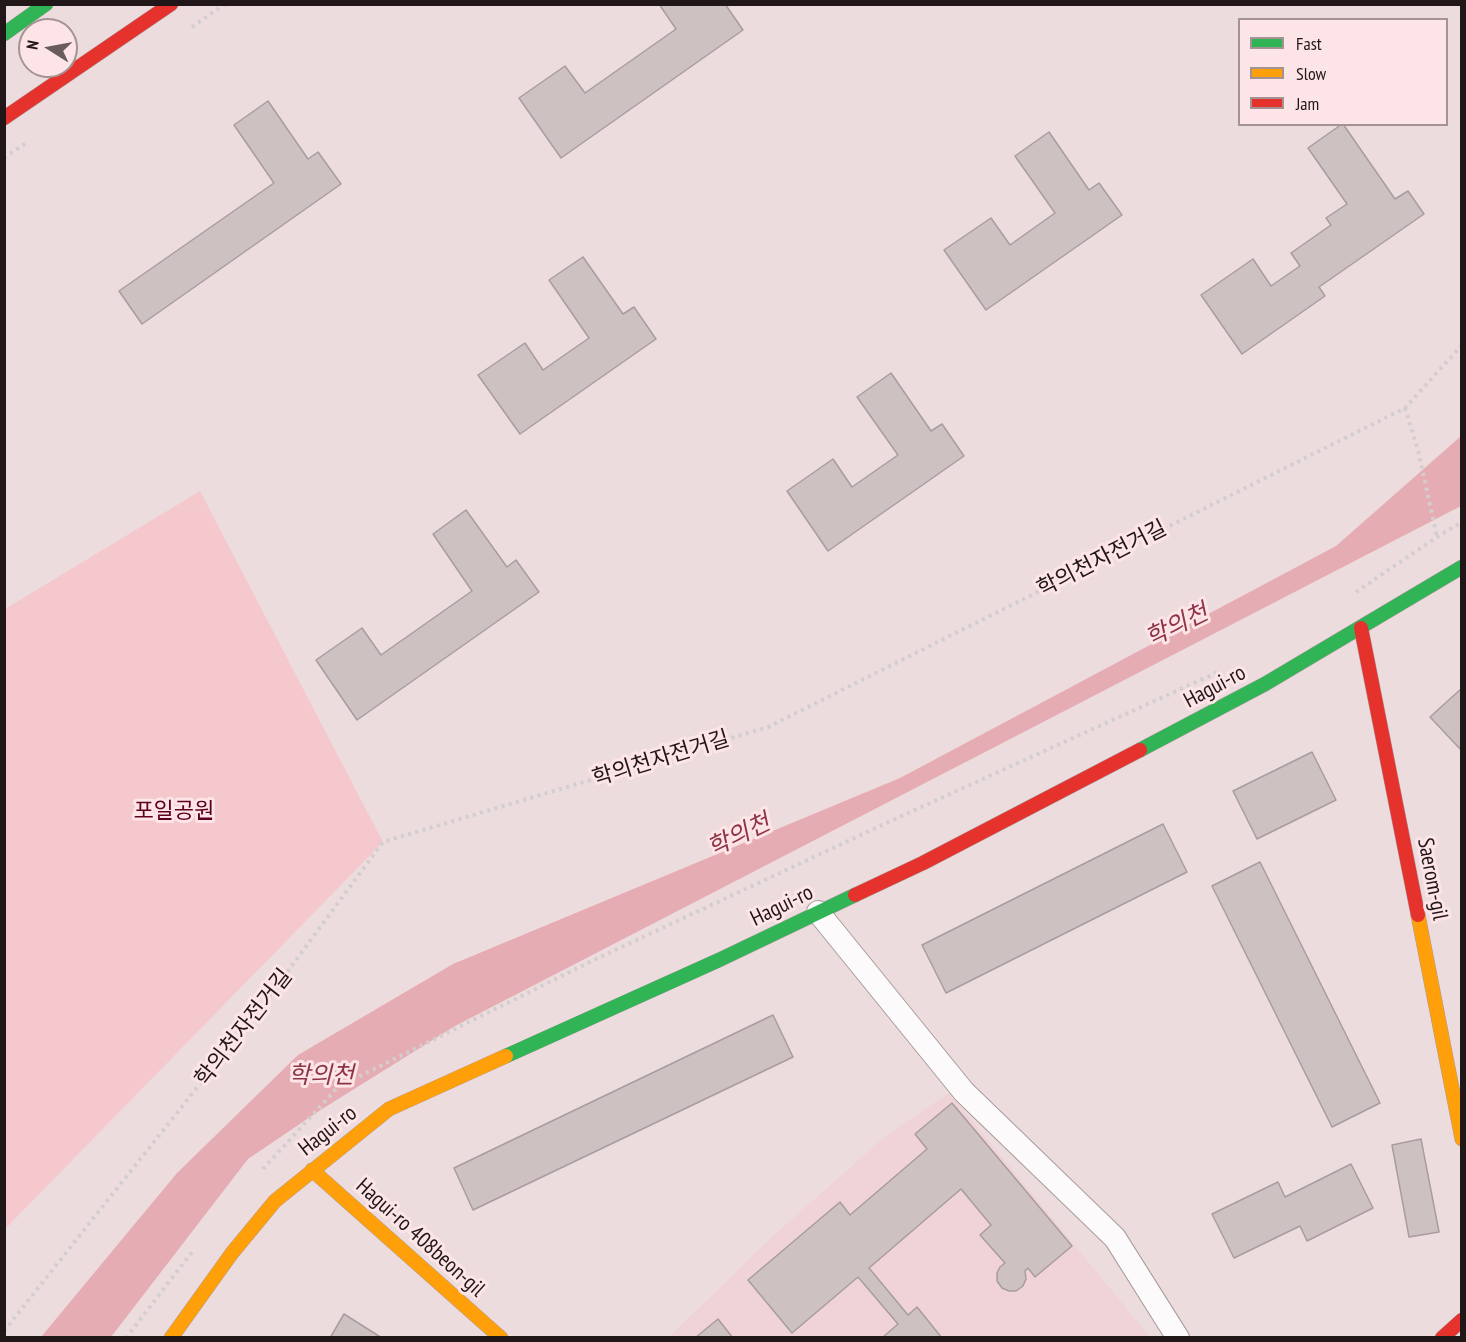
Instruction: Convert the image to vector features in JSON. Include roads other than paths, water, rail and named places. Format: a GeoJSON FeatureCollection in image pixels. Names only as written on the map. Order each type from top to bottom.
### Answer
{"type":"FeatureCollection","features":[{"type":"Feature","properties":{"kind":"street"},"geometry":{"type":"LineString","coordinates":[[4,34],[46,4]]}},
{"type":"Feature","properties":{"kind":"street"},"geometry":{"type":"LineString","coordinates":[[4,118],[171,4]]}},
{"type":"Feature","properties":{"kind":"street","name":"Hagui-ro"},"geometry":{"type":"LineString","coordinates":[[171,1338],[232,1253],[275,1201],[389,1109],[719,960],[923,863],[1265,684],[1461,567]]}},
{"type":"Feature","properties":{"kind":"street","name":"Saerom-gil"},"geometry":{"type":"LineString","coordinates":[[1361,628],[1461,1138]]}},
{"type":"Feature","properties":{"kind":"street"},"geometry":{"type":"LineString","coordinates":[[818,912],[964,1092],[1115,1238],[1178,1338]]}},
{"type":"Feature","properties":{"kind":"street","name":"Hagui-ro 408beon-gil"},"geometry":{"type":"LineString","coordinates":[[312,1170],[501,1338]]}},
{"type":"Feature","properties":{"kind":"street"},"geometry":{"type":"LineString","coordinates":[[1442,1338],[1461,1320]]}},
{"type":"Feature","properties":{"kind":"water","name":"학의천"},"geometry":{"type":"Polygon","coordinates":[[[1461,436],[1461,506],[455,1026],[319,1111],[248,1159],[111,1337],[41,1337],[177,1173],[298,1055],[453,964],[900,778],[1336,546],[1461,436]]]}},
{"type":"Feature","properties":{"kind":"park label","name":"포일공원"},"geometry":{"type":"Point","coordinates":[174,812]}}]}
